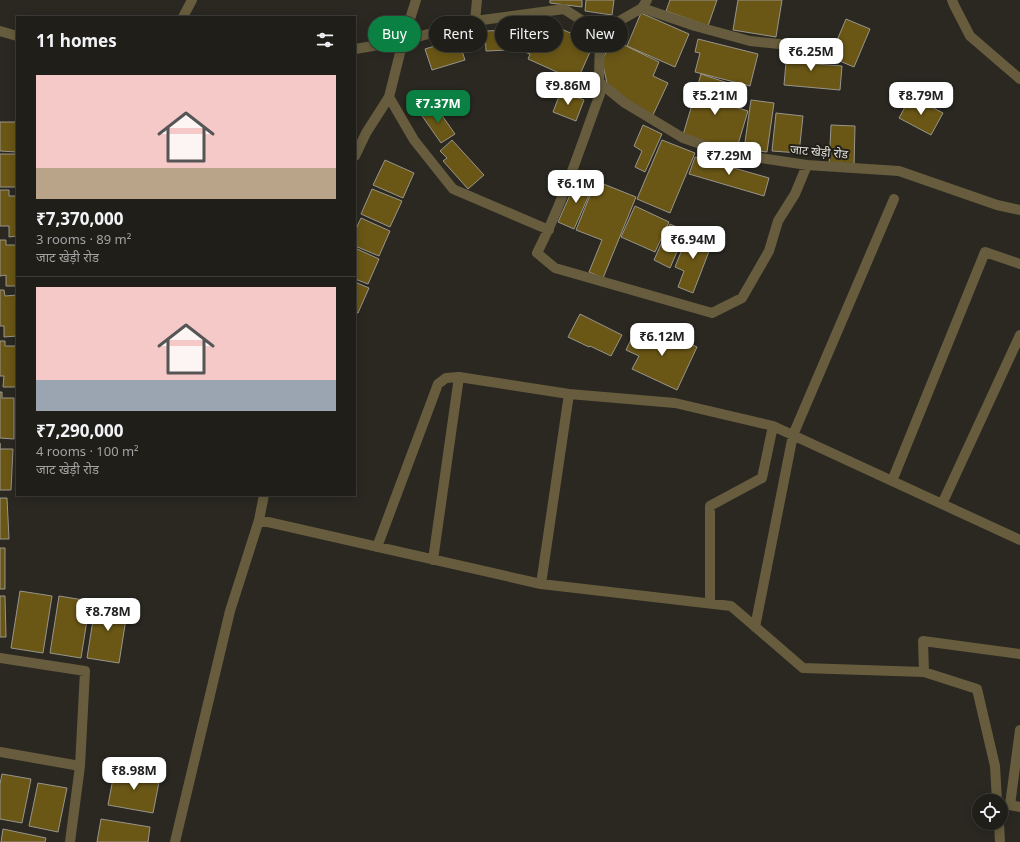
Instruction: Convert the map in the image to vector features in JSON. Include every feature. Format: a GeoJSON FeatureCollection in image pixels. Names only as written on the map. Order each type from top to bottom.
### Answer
{"type":"FeatureCollection","features":[{"type":"Feature","properties":{"kind":"street"},"geometry":{"type":"LineString","coordinates":[[184,16],[192,0]]}},
{"type":"Feature","properties":{"kind":"street"},"geometry":{"type":"LineString","coordinates":[[411,16],[416,0]]}},
{"type":"Feature","properties":{"kind":"street"},"geometry":{"type":"LineString","coordinates":[[475,16],[477,0]]}},
{"type":"Feature","properties":{"kind":"street"},"geometry":{"type":"LineString","coordinates":[[952,0],[970,36],[1020,79]]}},
{"type":"Feature","properties":{"kind":"street"},"geometry":{"type":"LineString","coordinates":[[625,16],[644,4],[695,26],[750,41],[818,48]]}},
{"type":"Feature","properties":{"kind":"street"},"geometry":{"type":"LineString","coordinates":[[487,19],[564,8],[576,16]]}},
{"type":"Feature","properties":{"kind":"street"},"geometry":{"type":"LineString","coordinates":[[0,30],[16,36]]}},
{"type":"Feature","properties":{"kind":"street"},"geometry":{"type":"LineString","coordinates":[[356,48],[368,46]]}},
{"type":"Feature","properties":{"kind":"street"},"geometry":{"type":"LineString","coordinates":[[356,154],[366,133],[389,96],[400,52]]}},
{"type":"Feature","properties":{"kind":"street"},"geometry":{"type":"LineString","coordinates":[[600,52],[600,94],[570,178],[549,230],[537,253],[555,268],[712,312],[742,298],[769,251],[778,221],[795,194],[807,165]]}},
{"type":"Feature","properties":{"kind":"street","name":"जाट खेड़ी रोड"},"geometry":{"type":"LineString","coordinates":[[599,82],[624,103],[683,138],[727,153],[807,165],[899,171],[997,204],[1020,210]]}},
{"type":"Feature","properties":{"kind":"street"},"geometry":{"type":"LineString","coordinates":[[389,96],[414,140],[453,189],[549,230]]}},
{"type":"Feature","properties":{"kind":"street"},"geometry":{"type":"LineString","coordinates":[[756,627],[793,435],[894,199]]}},
{"type":"Feature","properties":{"kind":"street"},"geometry":{"type":"LineString","coordinates":[[892,481],[985,252],[1020,264]]}},
{"type":"Feature","properties":{"kind":"street"},"geometry":{"type":"LineString","coordinates":[[942,504],[1020,335]]}},
{"type":"Feature","properties":{"kind":"street"},"geometry":{"type":"LineString","coordinates":[[377,547],[438,384],[446,378],[460,377],[569,394],[675,403],[773,426],[1020,540]]}},
{"type":"Feature","properties":{"kind":"street"},"geometry":{"type":"LineString","coordinates":[[433,560],[460,377]]}},
{"type":"Feature","properties":{"kind":"street"},"geometry":{"type":"LineString","coordinates":[[540,584],[569,394]]}},
{"type":"Feature","properties":{"kind":"street"},"geometry":{"type":"LineString","coordinates":[[710,604],[710,506],[762,478],[773,426]]}},
{"type":"Feature","properties":{"kind":"street"},"geometry":{"type":"LineString","coordinates":[[175,842],[230,611],[259,520],[264,496]]}},
{"type":"Feature","properties":{"kind":"street"},"geometry":{"type":"LineString","coordinates":[[259,520],[540,584],[730,606],[803,668],[924,672],[977,689],[995,766],[997,794]]}},
{"type":"Feature","properties":{"kind":"street"},"geometry":{"type":"LineString","coordinates":[[924,672],[923,641],[1020,654]]}},
{"type":"Feature","properties":{"kind":"street"},"geometry":{"type":"LineString","coordinates":[[0,658],[85,671],[80,766],[70,842]]}},
{"type":"Feature","properties":{"kind":"street"},"geometry":{"type":"LineString","coordinates":[[1020,730],[1010,806],[1020,807]]}},
{"type":"Feature","properties":{"kind":"street"},"geometry":{"type":"LineString","coordinates":[[0,752],[80,766]]}},
{"type":"Feature","properties":{"kind":"street"},"geometry":{"type":"LineString","coordinates":[[999,830],[1000,842]]}},
{"type":"Feature","properties":{"kind":"building"},"geometry":{"type":"Polygon","coordinates":[[[550,0],[582,0],[582,7],[550,3],[550,0]]]}},
{"type":"Feature","properties":{"kind":"building"},"geometry":{"type":"Polygon","coordinates":[[[586,0],[614,0],[612,15],[585,11],[586,0]]]}},
{"type":"Feature","properties":{"kind":"building"},"geometry":{"type":"Polygon","coordinates":[[[670,0],[717,0],[708,26],[666,11],[670,0]]]}},
{"type":"Feature","properties":{"kind":"building"},"geometry":{"type":"Polygon","coordinates":[[[738,0],[782,0],[776,37],[733,30],[738,0]]]}},
{"type":"Feature","properties":{"kind":"building"},"geometry":{"type":"Polygon","coordinates":[[[641,13],[689,34],[675,67],[628,46],[641,13]]]}},
{"type":"Feature","properties":{"kind":"building"},"geometry":{"type":"Polygon","coordinates":[[[846,19],[870,29],[854,67],[830,57],[846,19]]]}},
{"type":"Feature","properties":{"kind":"building"},"geometry":{"type":"Polygon","coordinates":[[[563,30],[571,33],[571,52],[590,52],[577,81],[528,59],[530,54],[525,52],[563,52],[563,30]]]}},
{"type":"Feature","properties":{"kind":"building"},"geometry":{"type":"Polygon","coordinates":[[[487,31],[495,31],[495,51],[487,51],[487,31]]]}},
{"type":"Feature","properties":{"kind":"building"},"geometry":{"type":"Polygon","coordinates":[[[698,39],[758,54],[750,86],[695,72],[700,53],[695,52],[698,39]]]}},
{"type":"Feature","properties":{"kind":"building"},"geometry":{"type":"Polygon","coordinates":[[[628,47],[659,62],[653,76],[668,83],[652,117],[618,96],[607,83],[602,61],[606,52],[628,52],[628,47]]]}},
{"type":"Feature","properties":{"kind":"building"},"geometry":{"type":"Polygon","coordinates":[[[429,48],[429,52],[462,52],[465,60],[432,70],[425,49],[429,48]]]}},
{"type":"Feature","properties":{"kind":"building"},"geometry":{"type":"Polygon","coordinates":[[[787,51],[816,53],[816,64],[842,66],[840,90],[784,85],[787,51]]]}},
{"type":"Feature","properties":{"kind":"building"},"geometry":{"type":"Polygon","coordinates":[[[701,74],[728,83],[722,103],[748,111],[736,151],[683,135],[701,74]]]}},
{"type":"Feature","properties":{"kind":"building"},"geometry":{"type":"Polygon","coordinates":[[[561,91],[584,100],[576,121],[553,112],[561,91]]]}},
{"type":"Feature","properties":{"kind":"building"},"geometry":{"type":"Polygon","coordinates":[[[911,96],[943,113],[931,135],[899,118],[911,96]]]}},
{"type":"Feature","properties":{"kind":"building"},"geometry":{"type":"Polygon","coordinates":[[[751,100],[774,103],[767,152],[744,149],[751,100]]]}},
{"type":"Feature","properties":{"kind":"building"},"geometry":{"type":"Polygon","coordinates":[[[434,104],[455,134],[441,143],[420,113],[434,104]]]}},
{"type":"Feature","properties":{"kind":"building"},"geometry":{"type":"Polygon","coordinates":[[[776,113],[803,116],[799,153],[772,151],[776,113]]]}},
{"type":"Feature","properties":{"kind":"building"},"geometry":{"type":"Polygon","coordinates":[[[0,122],[16,122],[16,152],[0,151],[0,122]]]}},
{"type":"Feature","properties":{"kind":"building"},"geometry":{"type":"Polygon","coordinates":[[[643,125],[662,134],[645,172],[635,167],[642,151],[634,146],[643,125]]]}},
{"type":"Feature","properties":{"kind":"building"},"geometry":{"type":"Polygon","coordinates":[[[831,125],[855,126],[854,167],[829,166],[831,125]]]}},
{"type":"Feature","properties":{"kind":"building"},"geometry":{"type":"Polygon","coordinates":[[[452,140],[484,175],[468,189],[443,161],[447,158],[440,151],[452,140]]]}},
{"type":"Feature","properties":{"kind":"building"},"geometry":{"type":"Polygon","coordinates":[[[662,140],[695,153],[670,213],[637,199],[662,140]]]}},
{"type":"Feature","properties":{"kind":"building"},"geometry":{"type":"Polygon","coordinates":[[[0,154],[16,154],[16,187],[0,187],[0,154]]]}},
{"type":"Feature","properties":{"kind":"building"},"geometry":{"type":"Polygon","coordinates":[[[695,157],[769,178],[764,196],[689,174],[695,157]]]}},
{"type":"Feature","properties":{"kind":"building"},"geometry":{"type":"Polygon","coordinates":[[[385,160],[414,173],[403,198],[373,185],[385,160]]]}},
{"type":"Feature","properties":{"kind":"building"},"geometry":{"type":"Polygon","coordinates":[[[577,179],[593,186],[574,229],[558,222],[577,179]]]}},
{"type":"Feature","properties":{"kind":"building"},"geometry":{"type":"Polygon","coordinates":[[[596,181],[636,197],[603,278],[589,272],[602,240],[576,230],[596,181]]]}},
{"type":"Feature","properties":{"kind":"building"},"geometry":{"type":"Polygon","coordinates":[[[372,189],[402,201],[390,227],[361,214],[372,189]]]}},
{"type":"Feature","properties":{"kind":"building"},"geometry":{"type":"Polygon","coordinates":[[[0,190],[9,190],[9,196],[16,196],[16,236],[9,237],[9,226],[0,226],[0,190]]]}},
{"type":"Feature","properties":{"kind":"building"},"geometry":{"type":"Polygon","coordinates":[[[635,206],[669,222],[655,252],[621,237],[635,206]]]}},
{"type":"Feature","properties":{"kind":"building"},"geometry":{"type":"Polygon","coordinates":[[[361,218],[390,231],[379,256],[356,246],[356,229],[361,218]]]}},
{"type":"Feature","properties":{"kind":"building"},"geometry":{"type":"Polygon","coordinates":[[[670,224],[686,231],[670,268],[654,260],[670,224]]]}},
{"type":"Feature","properties":{"kind":"building"},"geometry":{"type":"Polygon","coordinates":[[[689,232],[713,241],[693,293],[678,287],[684,271],[675,267],[689,232]]]}},
{"type":"Feature","properties":{"kind":"building"},"geometry":{"type":"Polygon","coordinates":[[[0,240],[6,240],[6,245],[16,245],[16,286],[6,286],[6,275],[0,276],[0,240]]]}},
{"type":"Feature","properties":{"kind":"building"},"geometry":{"type":"Polygon","coordinates":[[[356,248],[379,259],[368,284],[356,279],[356,248]]]}},
{"type":"Feature","properties":{"kind":"building"},"geometry":{"type":"Polygon","coordinates":[[[356,282],[369,288],[358,313],[356,312],[356,282]]]}},
{"type":"Feature","properties":{"kind":"building"},"geometry":{"type":"Polygon","coordinates":[[[0,290],[4,290],[5,296],[16,295],[16,336],[4,337],[4,326],[0,326],[0,290]]]}},
{"type":"Feature","properties":{"kind":"building"},"geometry":{"type":"Polygon","coordinates":[[[580,314],[622,335],[611,356],[568,337],[580,314]]]}},
{"type":"Feature","properties":{"kind":"building"},"geometry":{"type":"Polygon","coordinates":[[[652,326],[697,347],[677,390],[632,369],[639,356],[626,350],[634,333],[647,339],[652,326]]]}},
{"type":"Feature","properties":{"kind":"building"},"geometry":{"type":"Polygon","coordinates":[[[0,341],[5,341],[5,346],[16,346],[16,387],[3,387],[4,376],[0,376],[0,341]]]}},
{"type":"Feature","properties":{"kind":"building"},"geometry":{"type":"Polygon","coordinates":[[[0,392],[2,392],[2,398],[14,398],[14,439],[0,438],[0,392]]]}},
{"type":"Feature","properties":{"kind":"building"},"geometry":{"type":"Polygon","coordinates":[[[0,449],[13,449],[11,490],[0,490],[0,449]]]}},
{"type":"Feature","properties":{"kind":"building"},"geometry":{"type":"Polygon","coordinates":[[[0,498],[7,498],[9,539],[0,539],[0,498]]]}},
{"type":"Feature","properties":{"kind":"building"},"geometry":{"type":"Polygon","coordinates":[[[0,548],[5,548],[5,589],[0,589],[0,548]]]}},
{"type":"Feature","properties":{"kind":"building"},"geometry":{"type":"Polygon","coordinates":[[[20,591],[52,596],[43,653],[11,648],[20,591]]]}},
{"type":"Feature","properties":{"kind":"building"},"geometry":{"type":"Polygon","coordinates":[[[0,596],[5,596],[6,637],[0,637],[0,596]]]}},
{"type":"Feature","properties":{"kind":"building"},"geometry":{"type":"Polygon","coordinates":[[[59,596],[90,601],[81,658],[50,653],[59,596]]]}},
{"type":"Feature","properties":{"kind":"building"},"geometry":{"type":"Polygon","coordinates":[[[96,601],[128,606],[119,663],[87,658],[96,601]]]}},
{"type":"Feature","properties":{"kind":"building"},"geometry":{"type":"Polygon","coordinates":[[[115,768],[160,777],[153,813],[108,805],[115,768]]]}},
{"type":"Feature","properties":{"kind":"building"},"geometry":{"type":"Polygon","coordinates":[[[2,774],[31,779],[22,823],[0,819],[0,784],[2,774]]]}},
{"type":"Feature","properties":{"kind":"building"},"geometry":{"type":"Polygon","coordinates":[[[38,783],[67,788],[58,832],[29,826],[38,783]]]}},
{"type":"Feature","properties":{"kind":"building"},"geometry":{"type":"Polygon","coordinates":[[[101,819],[150,827],[148,842],[97,842],[101,819]]]}},
{"type":"Feature","properties":{"kind":"building"},"geometry":{"type":"Polygon","coordinates":[[[3,829],[46,838],[45,842],[1,842],[3,829]]]}}]}
